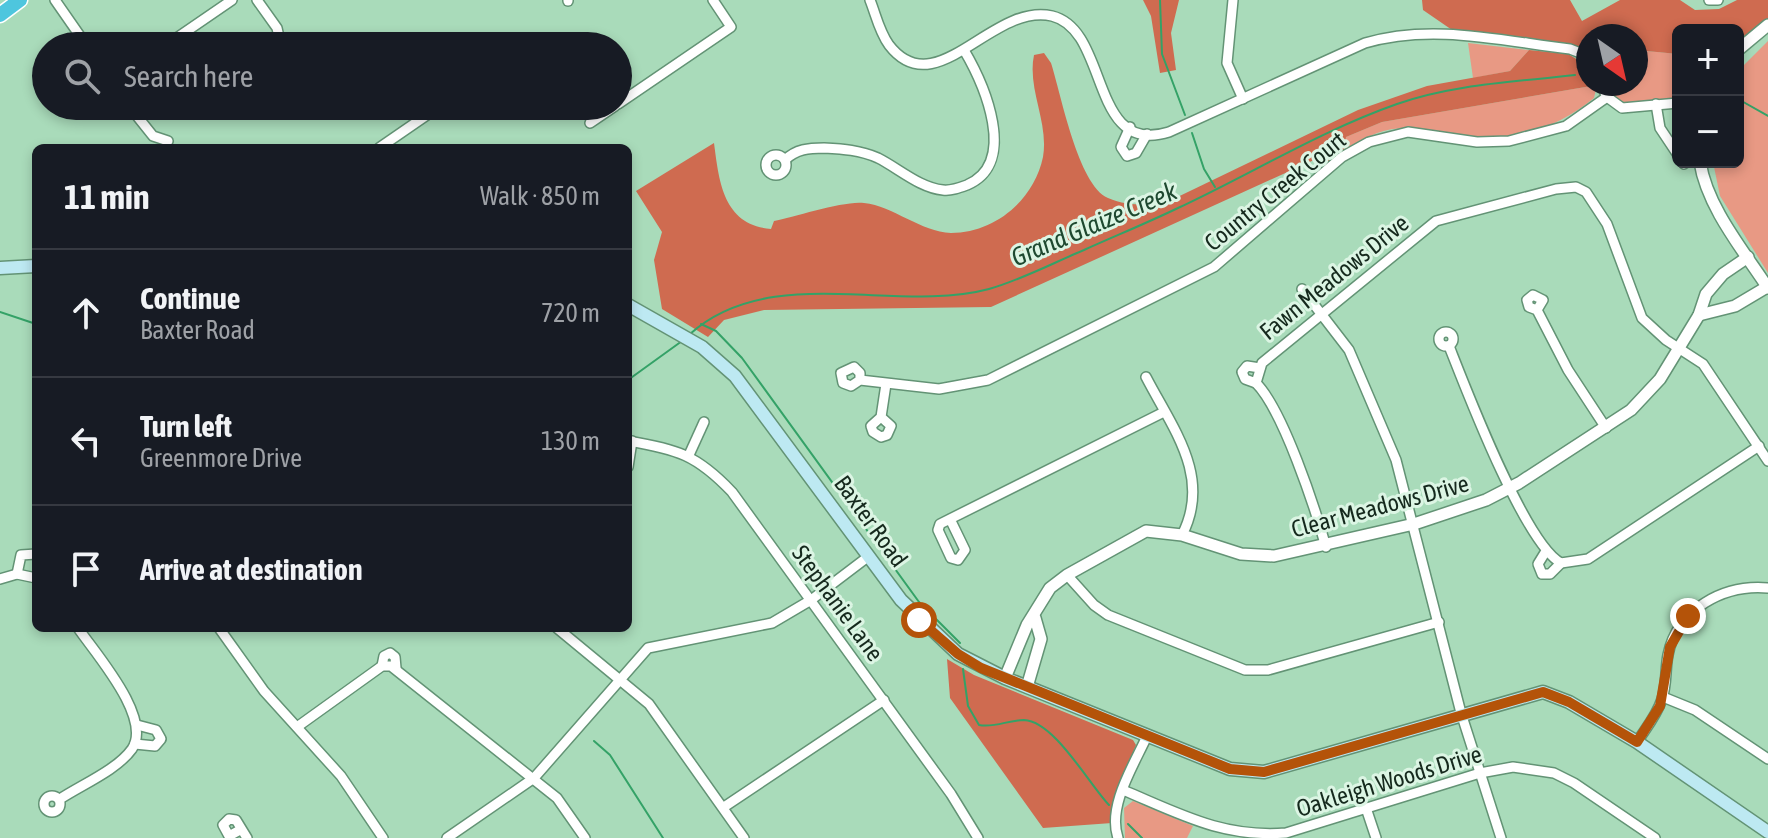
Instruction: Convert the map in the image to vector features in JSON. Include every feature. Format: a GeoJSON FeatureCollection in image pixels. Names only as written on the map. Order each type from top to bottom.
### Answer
{"type":"FeatureCollection","features":[{"type":"Feature","properties":{"kind":"highway"},"geometry":{"type":"LineString","coordinates":[[0,15],[20,0]]}},
{"type":"Feature","properties":{"kind":"main road"},"geometry":{"type":"LineString","coordinates":[[0,268],[32,266]]}},
{"type":"Feature","properties":{"kind":"main road","name":"Baxter Road"},"geometry":{"type":"LineString","coordinates":[[632,307],[672,327],[702,347],[735,376],[901,600],[958,654],[1005,678],[1147,736],[1249,773],[1264,772],[1461,713],[1543,692],[1569,702],[1637,742],[1768,832]]}},
{"type":"Feature","properties":{"kind":"street"},"geometry":{"type":"LineString","coordinates":[[55,0],[77,32]]}},
{"type":"Feature","properties":{"kind":"street"},"geometry":{"type":"LineString","coordinates":[[185,32],[232,0]]}},
{"type":"Feature","properties":{"kind":"street"},"geometry":{"type":"LineString","coordinates":[[257,0],[278,32]]}},
{"type":"Feature","properties":{"kind":"street"},"geometry":{"type":"LineString","coordinates":[[632,94],[731,27],[713,0]]}},
{"type":"Feature","properties":{"kind":"street"},"geometry":{"type":"LineString","coordinates":[[870,0],[887,42],[901,59],[930,64],[964,50],[1022,15],[1061,19],[1074,28],[1085,43],[1112,113],[1130,127],[1147,134],[1169,132],[1365,43],[1405,33],[1444,33],[1576,51]]}},
{"type":"Feature","properties":{"kind":"street"},"geometry":{"type":"LineString","coordinates":[[1233,0],[1227,63],[1243,99]]}},
{"type":"Feature","properties":{"kind":"street"},"geometry":{"type":"LineString","coordinates":[[1709,0],[1718,0]]}},
{"type":"Feature","properties":{"kind":"street"},"geometry":{"type":"LineString","coordinates":[[1744,45],[1768,25]]}},
{"type":"Feature","properties":{"kind":"street"},"geometry":{"type":"LineString","coordinates":[[785,160],[797,151],[841,148],[880,159],[934,188],[953,190],[972,182],[987,168],[995,152],[978,74],[964,50]]}},
{"type":"Feature","properties":{"kind":"street"},"geometry":{"type":"LineString","coordinates":[[1607,97],[1629,110],[1672,103]]}},
{"type":"Feature","properties":{"kind":"street","name":"Country Creek Court"},"geometry":{"type":"LineString","coordinates":[[860,380],[939,389],[976,384],[1093,330],[1214,267],[1342,157],[1380,137],[1425,132],[1477,142],[1509,141],[1566,126],[1607,97]]}},
{"type":"Feature","properties":{"kind":"street"},"geometry":{"type":"LineString","coordinates":[[1656,104],[1660,128],[1672,145]]}},
{"type":"Feature","properties":{"kind":"street"},"geometry":{"type":"LineString","coordinates":[[140,120],[153,136],[168,141]]}},
{"type":"Feature","properties":{"kind":"street"},"geometry":{"type":"LineString","coordinates":[[385,144],[420,120]]}},
{"type":"Feature","properties":{"kind":"street"},"geometry":{"type":"LineString","coordinates":[[590,123],[594,120]]}},
{"type":"Feature","properties":{"kind":"street"},"geometry":{"type":"LineString","coordinates":[[1130,127],[1121,147],[1127,156],[1136,153],[1147,134]]}},
{"type":"Feature","properties":{"kind":"street"},"geometry":{"type":"LineString","coordinates":[[1699,315],[1735,306],[1768,288],[1705,185],[1701,168]]}},
{"type":"Feature","properties":{"kind":"street","name":"Fawn Meadows Drive"},"geometry":{"type":"LineString","coordinates":[[1326,547],[1307,488],[1258,375],[1322,313],[1436,221],[1556,189],[1576,187],[1586,192],[1607,224],[1642,318],[1703,364],[1768,461]]}},
{"type":"Feature","properties":{"kind":"street","name":"Clear Meadows Drive"},"geometry":{"type":"LineString","coordinates":[[1005,678],[1027,625],[1035,618],[1043,597],[1067,575],[1146,531],[1182,535],[1241,554],[1274,556],[1326,547],[1414,524],[1510,488],[1631,410],[1660,379],[1699,315],[1706,294],[1723,274],[1748,257]]}},
{"type":"Feature","properties":{"kind":"street"},"geometry":{"type":"LineString","coordinates":[[1302,289],[1356,362],[1396,460],[1461,713],[1501,838]]}},
{"type":"Feature","properties":{"kind":"street"},"geometry":{"type":"LineString","coordinates":[[1537,310],[1568,370],[1606,428]]}},
{"type":"Feature","properties":{"kind":"street"},"geometry":{"type":"LineString","coordinates":[[1449,346],[1510,488],[1546,551],[1561,563]]}},
{"type":"Feature","properties":{"kind":"street"},"geometry":{"type":"LineString","coordinates":[[1146,377],[1195,484],[1194,504],[1182,535]]}},
{"type":"Feature","properties":{"kind":"street"},"geometry":{"type":"LineString","coordinates":[[881,417],[886,384]]}},
{"type":"Feature","properties":{"kind":"street"},"geometry":{"type":"LineString","coordinates":[[950,519],[1164,412]]}},
{"type":"Feature","properties":{"kind":"street"},"geometry":{"type":"LineString","coordinates":[[689,455],[704,422]]}},
{"type":"Feature","properties":{"kind":"street","name":"Stephanie Lane"},"geometry":{"type":"LineString","coordinates":[[632,441],[689,455],[710,468],[732,492],[884,700],[978,838]]}},
{"type":"Feature","properties":{"kind":"street"},"geometry":{"type":"LineString","coordinates":[[1546,551],[1538,564],[1542,574],[1550,574],[1561,563],[1588,559],[1759,446]]}},
{"type":"Feature","properties":{"kind":"street"},"geometry":{"type":"LineString","coordinates":[[17,574],[21,555],[32,554]]}},
{"type":"Feature","properties":{"kind":"street"},"geometry":{"type":"LineString","coordinates":[[447,838],[534,778],[640,655],[657,644],[756,628],[811,600],[869,556]]}},
{"type":"Feature","properties":{"kind":"street"},"geometry":{"type":"LineString","coordinates":[[0,579],[17,574],[32,577]]}},
{"type":"Feature","properties":{"kind":"street"},"geometry":{"type":"LineString","coordinates":[[1067,575],[1094,605],[1108,615],[1245,670],[1268,670],[1439,622]]}},
{"type":"Feature","properties":{"kind":"street"},"geometry":{"type":"LineString","coordinates":[[1637,742],[1663,697],[1670,647],[1688,616],[1725,593],[1745,587],[1768,588]]}},
{"type":"Feature","properties":{"kind":"street"},"geometry":{"type":"LineString","coordinates":[[1027,687],[1041,639],[1035,618]]}},
{"type":"Feature","properties":{"kind":"street"},"geometry":{"type":"LineString","coordinates":[[60,799],[125,756],[135,744],[137,725],[131,705],[81,632]]}},
{"type":"Feature","properties":{"kind":"street"},"geometry":{"type":"LineString","coordinates":[[222,632],[264,691],[341,776],[383,838]]}},
{"type":"Feature","properties":{"kind":"street"},"geometry":{"type":"LineString","coordinates":[[562,632],[649,704],[744,838]]}},
{"type":"Feature","properties":{"kind":"street"},"geometry":{"type":"LineString","coordinates":[[297,727],[382,666],[396,668],[557,798],[585,838]]}},
{"type":"Feature","properties":{"kind":"street"},"geometry":{"type":"LineString","coordinates":[[1663,697],[1695,710],[1768,759]]}},
{"type":"Feature","properties":{"kind":"street"},"geometry":{"type":"LineString","coordinates":[[724,807],[884,700]]}},
{"type":"Feature","properties":{"kind":"street"},"geometry":{"type":"LineString","coordinates":[[135,744],[155,746],[161,739],[158,732],[137,725]]}},
{"type":"Feature","properties":{"kind":"street"},"geometry":{"type":"LineString","coordinates":[[1118,838],[1114,824],[1117,806],[1147,736]]}},
{"type":"Feature","properties":{"kind":"street","name":"Oakleigh Woods Drive"},"geometry":{"type":"LineString","coordinates":[[1123,790],[1231,834],[1264,837],[1286,833],[1480,773],[1513,767],[1554,773],[1655,838]]}},
{"type":"Feature","properties":{"kind":"street"},"geometry":{"type":"LineString","coordinates":[[1366,808],[1376,838]]}},
{"type":"Feature","properties":{"kind":"shaded area"},"geometry":{"type":"Polygon","coordinates":[[[1143,0],[1179,0],[1171,33],[1176,70],[1160,73],[1151,16],[1143,0]]]}},
{"type":"Feature","properties":{"kind":"shaded area"},"geometry":{"type":"Polygon","coordinates":[[[1422,0],[1570,0],[1582,21],[1620,0],[1680,0],[1695,10],[1719,9],[1737,0],[1768,0],[1768,23],[1744,41],[1744,24],[1672,24],[1672,53],[1648,51],[1648,24],[1576,24],[1576,46],[1455,32],[1423,10],[1422,0]]]}},
{"type":"Feature","properties":{"kind":"shaded area"},"geometry":{"type":"Polygon","coordinates":[[[1768,41],[1768,273],[1720,196],[1714,168],[1744,168],[1744,65],[1768,41]]]}},
{"type":"Feature","properties":{"kind":"shaded area"},"geometry":{"type":"Polygon","coordinates":[[[1468,43],[1529,50],[1510,71],[1473,78],[1468,43]]]}},
{"type":"Feature","properties":{"kind":"shaded area"},"geometry":{"type":"Polygon","coordinates":[[[1529,50],[1568,54],[1576,59],[1576,89],[1382,122],[1346,137],[1344,150],[1325,166],[1314,160],[991,307],[764,310],[724,320],[708,337],[662,309],[654,260],[662,232],[636,191],[714,143],[726,199],[733,210],[755,226],[771,229],[774,221],[833,206],[864,203],[940,232],[967,231],[983,227],[1010,211],[1022,200],[1038,173],[1044,144],[1033,80],[1034,55],[1044,53],[1051,63],[1079,158],[1097,190],[1115,201],[1149,205],[1163,204],[1358,110],[1427,86],[1510,71],[1529,50]]]}},
{"type":"Feature","properties":{"kind":"shaded area"},"geometry":{"type":"Polygon","coordinates":[[[1648,51],[1672,53],[1672,99],[1638,103],[1620,100],[1615,96],[1648,96],[1648,51]]]}},
{"type":"Feature","properties":{"kind":"shaded area"},"geometry":{"type":"Polygon","coordinates":[[[1576,89],[1576,96],[1594,96],[1551,125],[1519,135],[1485,140],[1393,129],[1344,150],[1346,137],[1382,122],[1576,89]]]}},
{"type":"Feature","properties":{"kind":"shaded area"},"geometry":{"type":"Polygon","coordinates":[[[947,659],[974,675],[1133,740],[1136,745],[1117,793],[1112,823],[1043,828],[950,698],[947,659]]]}},
{"type":"Feature","properties":{"kind":"shaded area"},"geometry":{"type":"Polygon","coordinates":[[[1133,801],[1193,826],[1187,838],[1125,838],[1124,808],[1133,801]]]}},
{"type":"Feature","properties":{"kind":"waterway"},"geometry":{"type":"LineString","coordinates":[[1160,0],[1162,54],[1185,115]]}},
{"type":"Feature","properties":{"kind":"waterway","name":"Grand Glaize Creek"},"geometry":{"type":"LineString","coordinates":[[690,334],[722,312],[757,300],[795,295],[953,295],[989,289],[1155,219],[1313,140],[1397,104],[1463,88],[1575,75]]}},
{"type":"Feature","properties":{"kind":"waterway"},"geometry":{"type":"LineString","coordinates":[[1744,102],[1768,116]]}},
{"type":"Feature","properties":{"kind":"waterway"},"geometry":{"type":"LineString","coordinates":[[1192,133],[1204,169],[1215,187]]}},
{"type":"Feature","properties":{"kind":"waterway","name":"Grand Glaize Creek"},"geometry":{"type":"LineString","coordinates":[[0,312],[32,323]]}},
{"type":"Feature","properties":{"kind":"waterway"},"geometry":{"type":"LineString","coordinates":[[701,324],[716,331],[742,358],[919,602],[960,643]]}},
{"type":"Feature","properties":{"kind":"waterway","name":"Grand Glaize Creek"},"geometry":{"type":"LineString","coordinates":[[632,377],[682,341]]}},
{"type":"Feature","properties":{"kind":"waterway"},"geometry":{"type":"LineString","coordinates":[[963,669],[968,706],[979,725],[1024,720],[1035,723],[1059,742],[1109,805]]}},
{"type":"Feature","properties":{"kind":"waterway"},"geometry":{"type":"LineString","coordinates":[[594,741],[610,755],[663,838]]}},
{"type":"Feature","properties":{"kind":"waterway"},"geometry":{"type":"LineString","coordinates":[[1128,824],[1142,838]]}},
{"type":"Feature","properties":{"kind":"route"},"geometry":{"type":"LineString","coordinates":[[919,620],[941,641],[981,668],[1230,769],[1249,773],[1264,772],[1543,692],[1569,702],[1637,742],[1660,706],[1666,685],[1670,647],[1688,616]]}}]}
